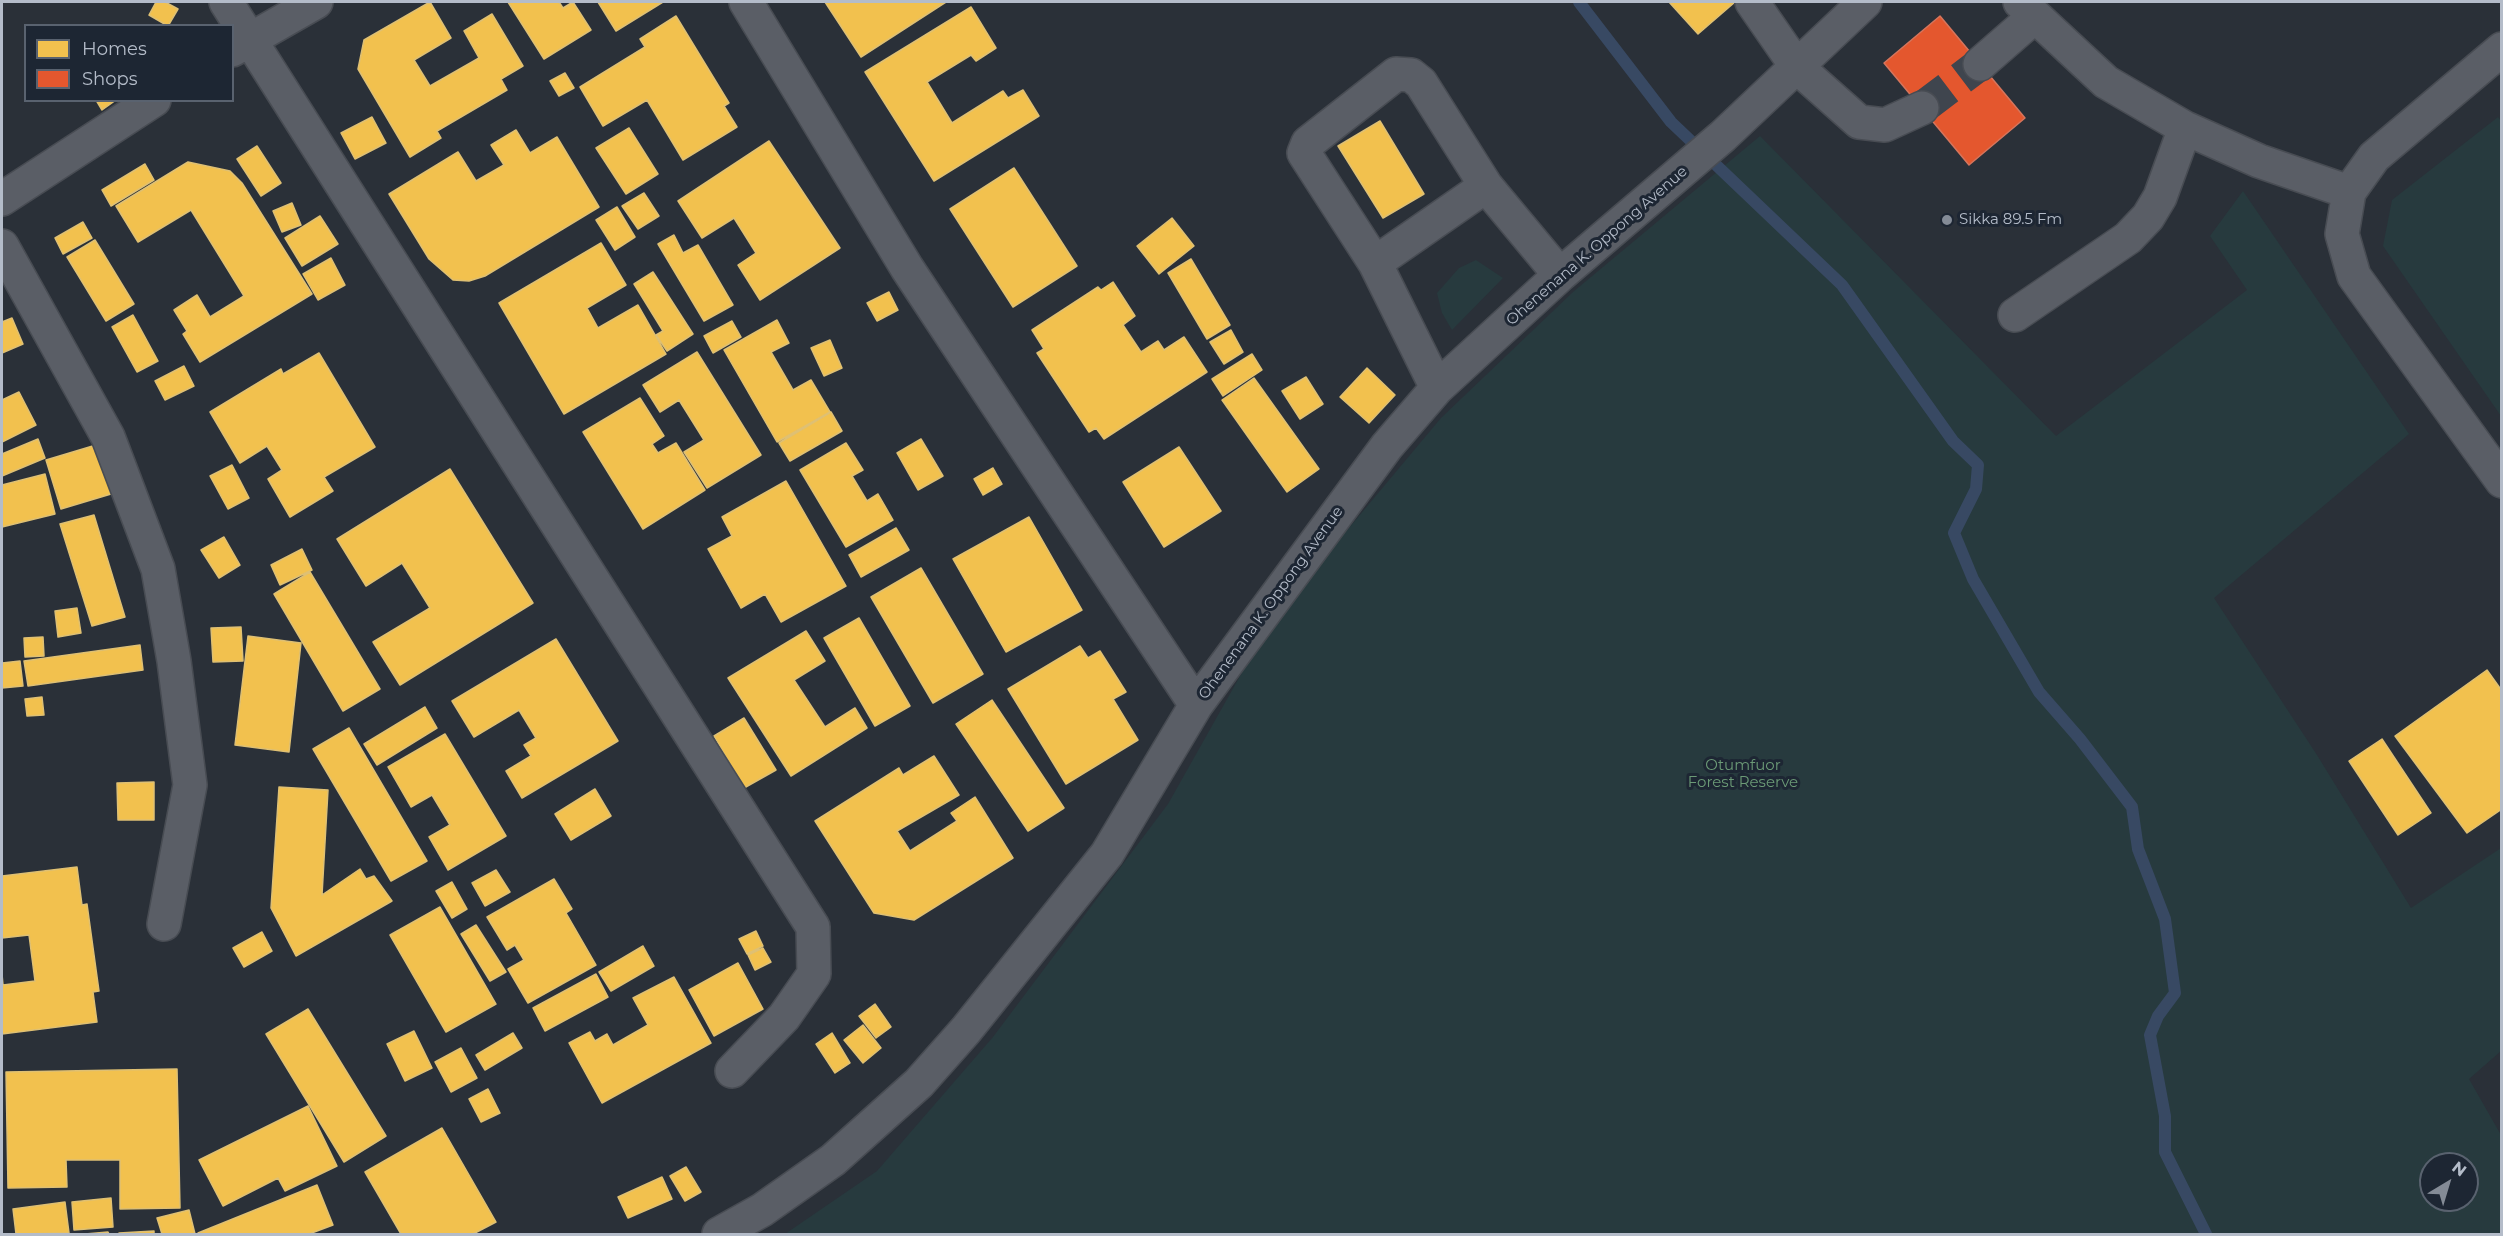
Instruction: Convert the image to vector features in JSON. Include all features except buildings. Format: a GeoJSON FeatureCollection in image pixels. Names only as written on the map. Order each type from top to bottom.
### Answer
{"type":"FeatureCollection","features":[{"type":"Feature","properties":{"kind":"street"},"geometry":{"type":"LineString","coordinates":[[226,2],[234,24]]}},
{"type":"Feature","properties":{"kind":"street"},"geometry":{"type":"LineString","coordinates":[[241,44],[316,2]]}},
{"type":"Feature","properties":{"kind":"street"},"geometry":{"type":"LineString","coordinates":[[746,2],[907,268],[1196,705]]}},
{"type":"Feature","properties":{"kind":"street"},"geometry":{"type":"LineString","coordinates":[[1752,2],[1797,67],[1859,122],[1885,125],[1922,108]]}},
{"type":"Feature","properties":{"kind":"street","name":"Ohenenana K. Oppong Avenue"},"geometry":{"type":"LineString","coordinates":[[719,1234],[762,1210],[833,1160],[919,1083],[966,1030],[1107,854],[1196,705],[1387,446],[1437,387],[1560,275],[1723,136],[1865,2]]}},
{"type":"Feature","properties":{"kind":"street"},"geometry":{"type":"LineString","coordinates":[[1980,64],[2027,9],[2106,82],[2186,128],[2259,161],[2349,192]]}},
{"type":"Feature","properties":{"kind":"street"},"geometry":{"type":"LineString","coordinates":[[234,24],[241,44],[813,927],[814,974],[784,1017],[732,1071]]}},
{"type":"Feature","properties":{"kind":"street"},"geometry":{"type":"LineString","coordinates":[[2502,50],[2374,158],[2349,192],[2342,234],[2354,276],[2502,481]]}},
{"type":"Feature","properties":{"kind":"street"},"geometry":{"type":"LineString","coordinates":[[1437,387],[1376,264],[1304,153],[1308,142],[1396,74],[1411,75],[1421,83],[1486,186],[1560,275]]}},
{"type":"Feature","properties":{"kind":"street"},"geometry":{"type":"LineString","coordinates":[[2,199],[151,102]]}},
{"type":"Feature","properties":{"kind":"street"},"geometry":{"type":"LineString","coordinates":[[2015,315],[2128,238],[2148,217],[2160,197],[2186,128]]}},
{"type":"Feature","properties":{"kind":"street"},"geometry":{"type":"LineString","coordinates":[[1376,264],[1486,186]]}},
{"type":"Feature","properties":{"kind":"street"},"geometry":{"type":"LineString","coordinates":[[2,246],[108,437],[158,569],[174,661],[190,785],[164,924]]}},
{"type":"Feature","properties":{"kind":"green space"},"geometry":{"type":"Polygon","coordinates":[[[2498,117],[2502,122],[2501,416],[2383,246],[2392,200],[2498,117]]]}},
{"type":"Feature","properties":{"kind":"green space","name":"Otumfuor Forest Reserve"},"geometry":{"type":"Polygon","coordinates":[[[1760,136],[2056,436],[2247,290],[2210,236],[2243,191],[2409,434],[2214,598],[2317,755],[2411,908],[2501,848],[2501,1051],[2469,1079],[2501,1135],[2501,1234],[785,1234],[877,1171],[993,1037],[1168,804],[1271,621],[1441,418],[1573,292],[1760,136]]]}},
{"type":"Feature","properties":{"kind":"green space"},"geometry":{"type":"Polygon","coordinates":[[[1476,260],[1503,278],[1452,330],[1442,313],[1437,293],[1459,268],[1476,260]]]}},
{"type":"Feature","properties":{"kind":"waterway"},"geometry":{"type":"LineString","coordinates":[[1579,2],[1671,122],[1842,285],[1953,441],[1978,465],[1976,489],[1954,533],[1973,579],[2039,692],[2080,739],[2132,807],[2138,849],[2165,919],[2175,993],[2158,1016],[2150,1035],[2165,1116],[2165,1152],[2206,1234]]}},
{"type":"Feature","properties":{"kind":"tunnel"},"geometry":{"type":"LineString","coordinates":[[1922,108],[1980,64]]}},
{"type":"Feature","properties":{"kind":"place","name":"Sikka 89.5 Fm"},"geometry":{"type":"Point","coordinates":[1947,220]}}]}
